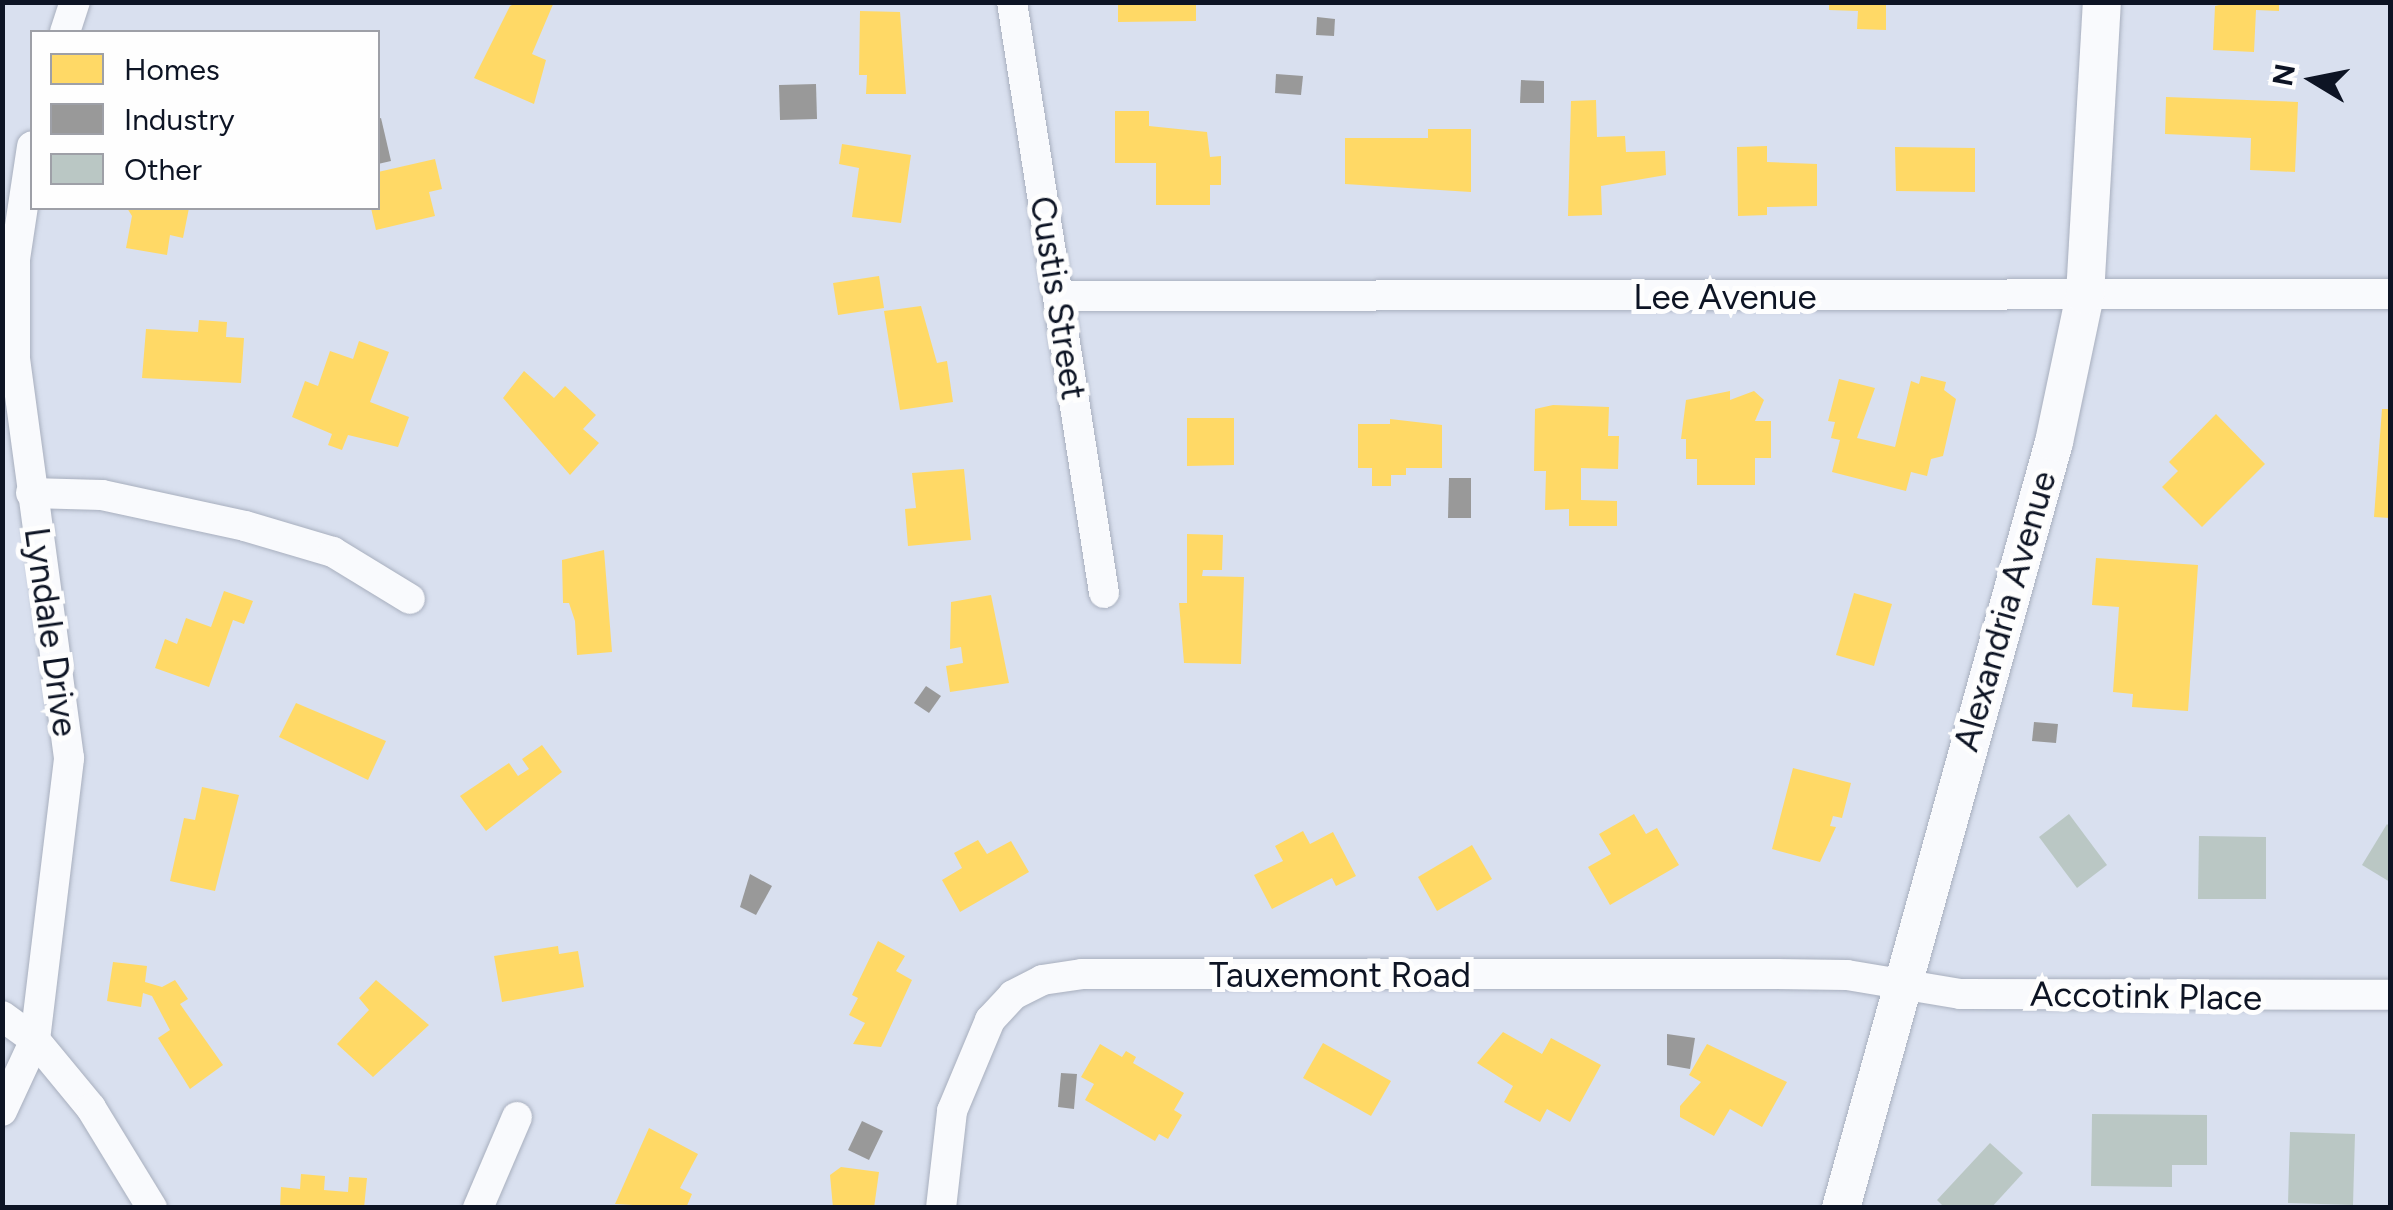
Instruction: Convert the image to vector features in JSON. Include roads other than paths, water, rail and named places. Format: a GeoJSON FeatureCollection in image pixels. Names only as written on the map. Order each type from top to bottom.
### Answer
{"type":"FeatureCollection","features":[{"type":"Feature","properties":{"kind":"street"},"geometry":{"type":"LineString","coordinates":[[66,30],[75,2]]}},
{"type":"Feature","properties":{"kind":"street","name":"Custis Street"},"geometry":{"type":"LineString","coordinates":[[1012,2],[1104,593]]}},
{"type":"Feature","properties":{"kind":"street","name":"Alexandria Avenue"},"geometry":{"type":"LineString","coordinates":[[1841,1208],[2054,442],[2085,296],[2102,2]]}},
{"type":"Feature","properties":{"kind":"street","name":"Lyndale Drive"},"geometry":{"type":"LineString","coordinates":[[2,1111],[35,1040],[70,758],[15,356],[15,260],[30,159]]}},
{"type":"Feature","properties":{"kind":"street","name":"Lee Avenue"},"geometry":{"type":"LineString","coordinates":[[1060,296],[2390,294]]}},
{"type":"Feature","properties":{"kind":"street"},"geometry":{"type":"LineString","coordinates":[[31,493],[102,495],[245,526],[333,552],[410,600]]}},
{"type":"Feature","properties":{"kind":"street","name":"Tauxemont Road"},"geometry":{"type":"LineString","coordinates":[[941,1208],[952,1111],[970,1057],[990,1020],[1014,995],[1042,980],[1082,974],[1776,974],[1902,984]]}},
{"type":"Feature","properties":{"kind":"street","name":"Accotink Place"},"geometry":{"type":"LineString","coordinates":[[1902,984],[1960,994],[2390,995]]}},
{"type":"Feature","properties":{"kind":"street"},"geometry":{"type":"LineString","coordinates":[[2,1016],[35,1040],[128,1158],[152,1208]]}},
{"type":"Feature","properties":{"kind":"street"},"geometry":{"type":"LineString","coordinates":[[478,1208],[517,1117]]}}]}
